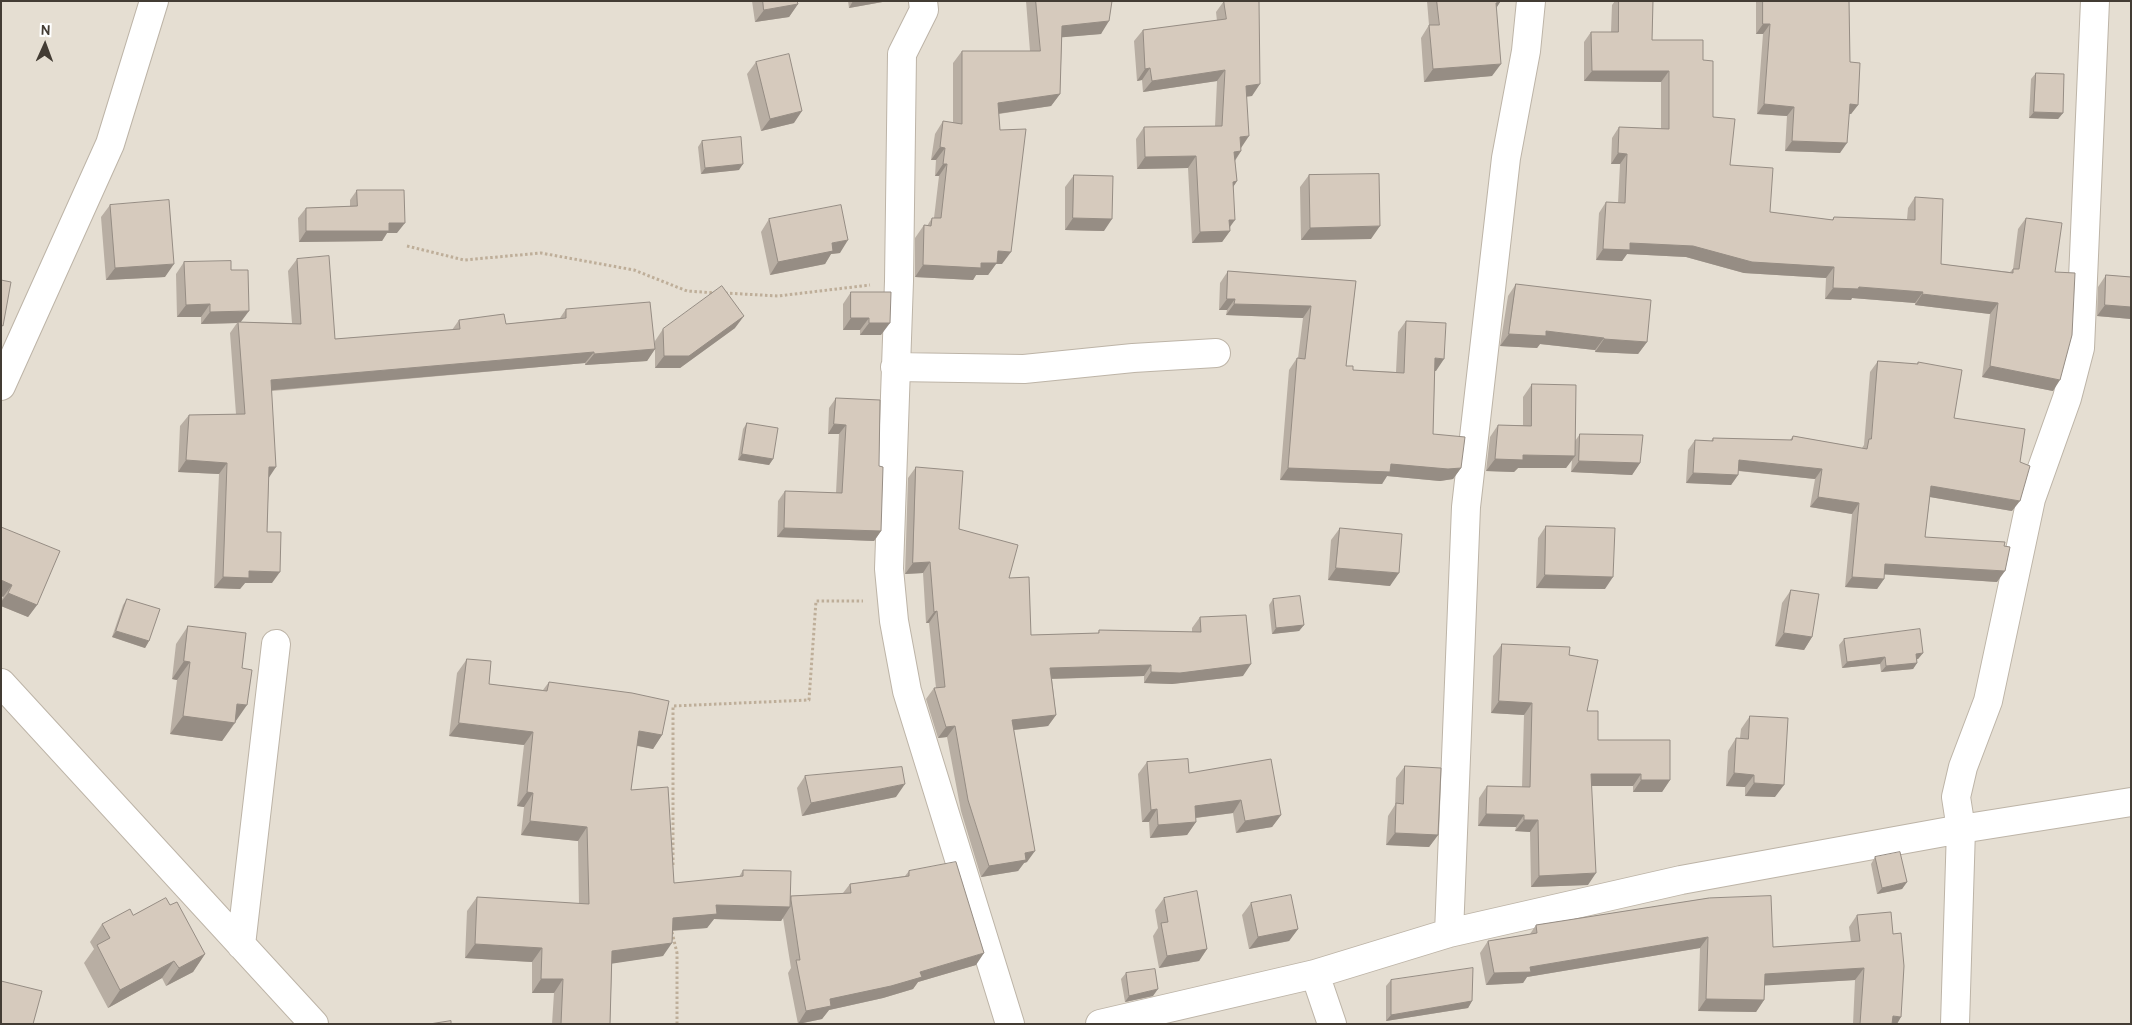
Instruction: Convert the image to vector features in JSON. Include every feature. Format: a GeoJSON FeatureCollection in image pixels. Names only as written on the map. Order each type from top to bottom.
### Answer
{"type":"FeatureCollection","features":[{"type":"Feature","properties":{"kind":"street"},"geometry":{"type":"LineString","coordinates":[[1,386],[110,144],[154,1]]}},
{"type":"Feature","properties":{"kind":"street"},"geometry":{"type":"LineString","coordinates":[[923,1],[924,10],[902,54],[899,281],[888,569],[907,690],[1010,1024]]}},
{"type":"Feature","properties":{"kind":"street"},"geometry":{"type":"LineString","coordinates":[[1449,933],[1466,507],[1506,158],[1526,51],[1531,1]]}},
{"type":"Feature","properties":{"kind":"street"},"geometry":{"type":"LineString","coordinates":[[1955,1024],[1961,829],[1956,797],[1963,767],[1988,700],[2031,499],[2067,398],[2080,348],[2095,1]]}},
{"type":"Feature","properties":{"kind":"street"},"geometry":{"type":"LineString","coordinates":[[895,366],[1024,369],[1133,358],[1216,353]]}},
{"type":"Feature","properties":{"kind":"street"},"geometry":{"type":"LineString","coordinates":[[242,945],[276,644]]}},
{"type":"Feature","properties":{"kind":"street"},"geometry":{"type":"LineString","coordinates":[[1,683],[314,1024]]}},
{"type":"Feature","properties":{"kind":"street"},"geometry":{"type":"LineString","coordinates":[[1100,1024],[1316,974],[1449,933],[1680,880],[1961,829],[2131,802]]}},
{"type":"Feature","properties":{"kind":"street"},"geometry":{"type":"LineString","coordinates":[[1316,974],[1332,1024]]}},
{"type":"Feature","properties":{"kind":"path"},"geometry":{"type":"LineString","coordinates":[[407,246],[464,260],[542,253],[634,270],[687,292],[778,296],[899,281]]}},
{"type":"Feature","properties":{"kind":"path"},"geometry":{"type":"LineString","coordinates":[[673,874],[673,706],[809,700],[816,601],[892,601]]}},
{"type":"Feature","properties":{"kind":"path"},"geometry":{"type":"LineString","coordinates":[[670,924],[676,953],[677,1024]]}},
{"type":"Feature","properties":{"kind":"shaded area"},"geometry":{"type":"Polygon","coordinates":[[[1,1],[2131,1],[2131,1024],[1,1024],[1,1]]]}},
{"type":"Feature","properties":{"kind":"building"},"geometry":{"type":"Polygon","coordinates":[[[763,1],[797,1],[798,4],[764,10],[763,1]]]}},
{"type":"Feature","properties":{"kind":"building"},"geometry":{"type":"Polygon","coordinates":[[[1036,1],[1112,1],[1109,21],[1062,26],[1060,94],[998,103],[1000,130],[1026,129],[1011,252],[998,251],[997,263],[981,263],[981,268],[923,265],[924,225],[931,226],[932,218],[941,218],[947,164],[943,164],[945,148],[940,147],[943,121],[962,124],[962,51],[1040,51],[1036,1]]]}},
{"type":"Feature","properties":{"kind":"building"},"geometry":{"type":"Polygon","coordinates":[[[1224,1],[1259,1],[1260,84],[1246,86],[1249,136],[1240,137],[1241,151],[1234,152],[1237,181],[1233,182],[1235,220],[1229,220],[1230,231],[1200,232],[1196,156],[1145,157],[1144,127],[1222,126],[1225,70],[1152,81],[1150,68],[1145,69],[1143,30],[1226,19],[1224,1]]]}},
{"type":"Feature","properties":{"kind":"building"},"geometry":{"type":"Polygon","coordinates":[[[1437,1],[1500,1],[1496,3],[1501,64],[1433,69],[1429,25],[1439,25],[1437,1]]]}},
{"type":"Feature","properties":{"kind":"building"},"geometry":{"type":"Polygon","coordinates":[[[1619,1],[1653,1],[1652,40],[1703,40],[1703,60],[1713,61],[1713,117],[1735,119],[1730,165],[1773,168],[1770,212],[1833,220],[1834,217],[1915,220],[1915,197],[1943,199],[1941,264],[2013,273],[2013,269],[2019,269],[2026,218],[2062,223],[2055,272],[2075,273],[2072,335],[2060,380],[1990,366],[1998,303],[1922,294],[1923,292],[1859,287],[1858,289],[1833,288],[1834,267],[1752,262],[1693,246],[1630,243],[1630,250],[1603,249],[1606,202],[1625,203],[1627,154],[1618,153],[1619,127],[1669,129],[1669,71],[1592,71],[1591,32],[1618,32],[1619,1]]]}},
{"type":"Feature","properties":{"kind":"building"},"geometry":{"type":"Polygon","coordinates":[[[1763,1],[1849,1],[1850,62],[1860,63],[1858,105],[1850,104],[1847,143],[1792,141],[1794,107],[1764,104],[1770,24],[1763,24],[1763,1]]]}},
{"type":"Feature","properties":{"kind":"building"},"geometry":{"type":"Polygon","coordinates":[[[789,54],[802,111],[770,119],[756,62],[789,54]]]}},
{"type":"Feature","properties":{"kind":"building"},"geometry":{"type":"Polygon","coordinates":[[[2036,73],[2064,74],[2063,113],[2034,112],[2036,73]]]}},
{"type":"Feature","properties":{"kind":"building"},"geometry":{"type":"Polygon","coordinates":[[[741,137],[743,164],[705,168],[702,141],[741,137]]]}},
{"type":"Feature","properties":{"kind":"building"},"geometry":{"type":"Polygon","coordinates":[[[1379,174],[1380,226],[1310,228],[1309,175],[1379,174]]]}},
{"type":"Feature","properties":{"kind":"building"},"geometry":{"type":"Polygon","coordinates":[[[1074,175],[1113,176],[1112,219],[1073,218],[1074,175]]]}},
{"type":"Feature","properties":{"kind":"building"},"geometry":{"type":"Polygon","coordinates":[[[357,190],[404,190],[405,223],[389,223],[389,231],[306,231],[306,208],[357,206],[357,190]]]}},
{"type":"Feature","properties":{"kind":"building"},"geometry":{"type":"Polygon","coordinates":[[[169,200],[174,264],[115,268],[110,205],[169,200]]]}},
{"type":"Feature","properties":{"kind":"building"},"geometry":{"type":"Polygon","coordinates":[[[841,205],[848,240],[832,243],[833,251],[778,262],[769,219],[841,205]]]}},
{"type":"Feature","properties":{"kind":"building"},"geometry":{"type":"Polygon","coordinates":[[[329,256],[335,339],[460,329],[459,320],[504,314],[506,324],[566,318],[566,309],[650,302],[655,349],[594,354],[594,352],[271,380],[276,467],[269,467],[267,532],[281,532],[280,572],[249,571],[249,578],[223,577],[227,463],[186,460],[189,415],[245,414],[238,322],[301,324],[297,259],[329,256]]]}},
{"type":"Feature","properties":{"kind":"building"},"geometry":{"type":"Polygon","coordinates":[[[231,261],[231,270],[248,270],[249,311],[210,312],[210,304],[186,305],[184,262],[231,261]]]}},
{"type":"Feature","properties":{"kind":"building"},"geometry":{"type":"Polygon","coordinates":[[[1228,271],[1356,281],[1346,366],[1353,366],[1353,370],[1404,373],[1406,321],[1446,323],[1444,359],[1435,358],[1433,434],[1465,437],[1461,468],[1448,469],[1391,464],[1390,472],[1288,468],[1297,358],[1305,359],[1311,306],[1234,304],[1235,299],[1227,299],[1228,271]]]}},
{"type":"Feature","properties":{"kind":"building"},"geometry":{"type":"Polygon","coordinates":[[[2106,275],[2131,277],[2131,307],[2105,305],[2106,275]]]}},
{"type":"Feature","properties":{"kind":"building"},"geometry":{"type":"Polygon","coordinates":[[[1,280],[11,282],[3,326],[1,325],[1,280]]]}},
{"type":"Feature","properties":{"kind":"building"},"geometry":{"type":"Polygon","coordinates":[[[1516,284],[1651,300],[1647,342],[1604,339],[1546,331],[1546,336],[1509,334],[1516,284]]]}},
{"type":"Feature","properties":{"kind":"building"},"geometry":{"type":"Polygon","coordinates":[[[722,286],[744,316],[689,356],[664,356],[663,329],[722,286]]]}},
{"type":"Feature","properties":{"kind":"building"},"geometry":{"type":"Polygon","coordinates":[[[851,292],[891,292],[890,323],[869,323],[869,318],[851,318],[851,292]]]}},
{"type":"Feature","properties":{"kind":"building"},"geometry":{"type":"Polygon","coordinates":[[[1878,361],[1918,364],[1918,362],[1962,370],[1954,418],[2025,429],[2020,462],[2030,466],[2020,501],[1931,486],[1925,537],[2005,542],[2004,546],[2010,547],[2005,571],[1885,564],[1884,579],[1852,577],[1859,503],[1818,497],[1822,469],[1739,460],[1738,475],[1693,473],[1695,440],[1713,441],[1713,438],[1792,440],[1793,436],[1867,449],[1869,439],[1871,439],[1878,361]]]}},
{"type":"Feature","properties":{"kind":"building"},"geometry":{"type":"Polygon","coordinates":[[[1532,384],[1576,385],[1575,456],[1523,455],[1523,460],[1495,459],[1498,425],[1531,426],[1532,384]]]}},
{"type":"Feature","properties":{"kind":"building"},"geometry":{"type":"Polygon","coordinates":[[[836,398],[880,400],[879,466],[883,467],[881,531],[784,528],[785,491],[842,493],[846,425],[834,424],[836,398]]]}},
{"type":"Feature","properties":{"kind":"building"},"geometry":{"type":"Polygon","coordinates":[[[747,423],[778,428],[773,459],[742,454],[747,423]]]}},
{"type":"Feature","properties":{"kind":"building"},"geometry":{"type":"Polygon","coordinates":[[[1580,434],[1643,435],[1640,463],[1579,461],[1580,434]]]}},
{"type":"Feature","properties":{"kind":"building"},"geometry":{"type":"Polygon","coordinates":[[[916,467],[963,471],[959,529],[1018,545],[1009,578],[1029,577],[1031,635],[1099,633],[1099,630],[1201,632],[1200,617],[1246,615],[1251,664],[1180,673],[1151,672],[1151,665],[1050,668],[1056,715],[1012,720],[1035,851],[1025,853],[1026,860],[989,866],[968,800],[955,726],[946,727],[934,688],[945,687],[937,611],[934,612],[930,562],[913,563],[916,467]]]}},
{"type":"Feature","properties":{"kind":"building"},"geometry":{"type":"Polygon","coordinates":[[[1546,526],[1615,528],[1613,577],[1545,575],[1546,526]]]}},
{"type":"Feature","properties":{"kind":"building"},"geometry":{"type":"Polygon","coordinates":[[[1,527],[60,551],[37,605],[8,593],[12,585],[1,580],[1,527]]]}},
{"type":"Feature","properties":{"kind":"building"},"geometry":{"type":"Polygon","coordinates":[[[1340,528],[1402,534],[1399,573],[1336,568],[1340,528]]]}},
{"type":"Feature","properties":{"kind":"building"},"geometry":{"type":"Polygon","coordinates":[[[1791,590],[1819,594],[1812,637],[1784,633],[1791,590]]]}},
{"type":"Feature","properties":{"kind":"building"},"geometry":{"type":"Polygon","coordinates":[[[1300,596],[1304,625],[1276,628],[1273,599],[1300,596]]]}},
{"type":"Feature","properties":{"kind":"building"},"geometry":{"type":"Polygon","coordinates":[[[127,599],[160,609],[149,641],[116,631],[127,599]]]}},
{"type":"Feature","properties":{"kind":"building"},"geometry":{"type":"Polygon","coordinates":[[[188,626],[246,633],[242,668],[252,670],[247,705],[237,704],[235,723],[183,716],[190,662],[184,661],[188,626]]]}},
{"type":"Feature","properties":{"kind":"building"},"geometry":{"type":"Polygon","coordinates":[[[1920,629],[1923,653],[1916,654],[1917,663],[1886,666],[1885,657],[1847,662],[1844,639],[1920,629]]]}},
{"type":"Feature","properties":{"kind":"building"},"geometry":{"type":"Polygon","coordinates":[[[1502,644],[1570,647],[1569,655],[1598,660],[1587,711],[1598,711],[1598,740],[1670,740],[1670,780],[1641,780],[1641,774],[1591,774],[1596,873],[1539,876],[1538,820],[1524,820],[1524,815],[1486,814],[1487,786],[1530,787],[1532,703],[1499,701],[1502,644]]]}},
{"type":"Feature","properties":{"kind":"building"},"geometry":{"type":"Polygon","coordinates":[[[467,659],[491,661],[489,684],[547,691],[549,682],[632,693],[669,701],[662,735],[639,731],[631,790],[668,787],[674,883],[743,876],[743,870],[791,871],[790,907],[716,905],[717,914],[673,918],[672,943],[612,951],[610,1024],[561,1024],[563,979],[541,979],[542,948],[475,944],[477,897],[589,904],[587,827],[530,821],[533,793],[527,792],[533,732],[459,723],[467,659]]]}},
{"type":"Feature","properties":{"kind":"building"},"geometry":{"type":"Polygon","coordinates":[[[1750,716],[1788,718],[1784,785],[1754,783],[1754,775],[1734,773],[1736,738],[1748,739],[1750,716]]]}},
{"type":"Feature","properties":{"kind":"building"},"geometry":{"type":"Polygon","coordinates":[[[1188,759],[1189,773],[1271,759],[1281,815],[1245,821],[1241,800],[1195,806],[1196,822],[1158,825],[1157,809],[1151,810],[1147,762],[1188,759]]]}},
{"type":"Feature","properties":{"kind":"building"},"geometry":{"type":"Polygon","coordinates":[[[1405,766],[1441,768],[1438,835],[1395,833],[1396,803],[1403,804],[1405,766]]]}},
{"type":"Feature","properties":{"kind":"building"},"geometry":{"type":"Polygon","coordinates":[[[902,767],[905,784],[811,803],[805,776],[902,767]]]}},
{"type":"Feature","properties":{"kind":"building"},"geometry":{"type":"Polygon","coordinates":[[[1900,852],[1907,882],[1882,888],[1875,857],[1900,852]]]}},
{"type":"Feature","properties":{"kind":"building"},"geometry":{"type":"Polygon","coordinates":[[[956,862],[984,953],[920,972],[922,977],[891,986],[830,999],[831,1006],[806,1011],[796,960],[800,960],[791,896],[851,893],[850,884],[909,876],[909,871],[956,862]]]}},
{"type":"Feature","properties":{"kind":"building"},"geometry":{"type":"Polygon","coordinates":[[[1197,891],[1207,949],[1167,956],[1161,923],[1168,922],[1164,898],[1197,891]]]}},
{"type":"Feature","properties":{"kind":"building"},"geometry":{"type":"Polygon","coordinates":[[[1291,895],[1298,929],[1258,937],[1251,903],[1291,895]]]}},
{"type":"Feature","properties":{"kind":"building"},"geometry":{"type":"Polygon","coordinates":[[[1771,896],[1773,947],[1860,941],[1857,915],[1891,912],[1893,934],[1901,933],[1904,966],[1901,1017],[1893,1016],[1892,1024],[1860,1024],[1864,968],[1765,974],[1764,1000],[1706,999],[1708,937],[1530,967],[1531,972],[1494,973],[1488,941],[1537,933],[1536,925],[1709,898],[1771,896]]]}},
{"type":"Feature","properties":{"kind":"building"},"geometry":{"type":"Polygon","coordinates":[[[166,898],[170,905],[177,902],[205,954],[179,968],[174,961],[120,990],[97,945],[110,938],[102,924],[130,909],[133,915],[166,898]]]}},
{"type":"Feature","properties":{"kind":"building"},"geometry":{"type":"Polygon","coordinates":[[[1473,968],[1472,1001],[1391,1015],[1391,980],[1473,968]]]}},
{"type":"Feature","properties":{"kind":"building"},"geometry":{"type":"Polygon","coordinates":[[[1155,969],[1158,989],[1129,996],[1126,973],[1155,969]]]}},
{"type":"Feature","properties":{"kind":"building"},"geometry":{"type":"Polygon","coordinates":[[[1,981],[42,991],[33,1024],[1,1024],[1,981]]]}},
{"type":"Feature","properties":{"kind":"building"},"geometry":{"type":"Polygon","coordinates":[[[451,1021],[451,1024],[430,1024],[451,1021]]]}}]}
